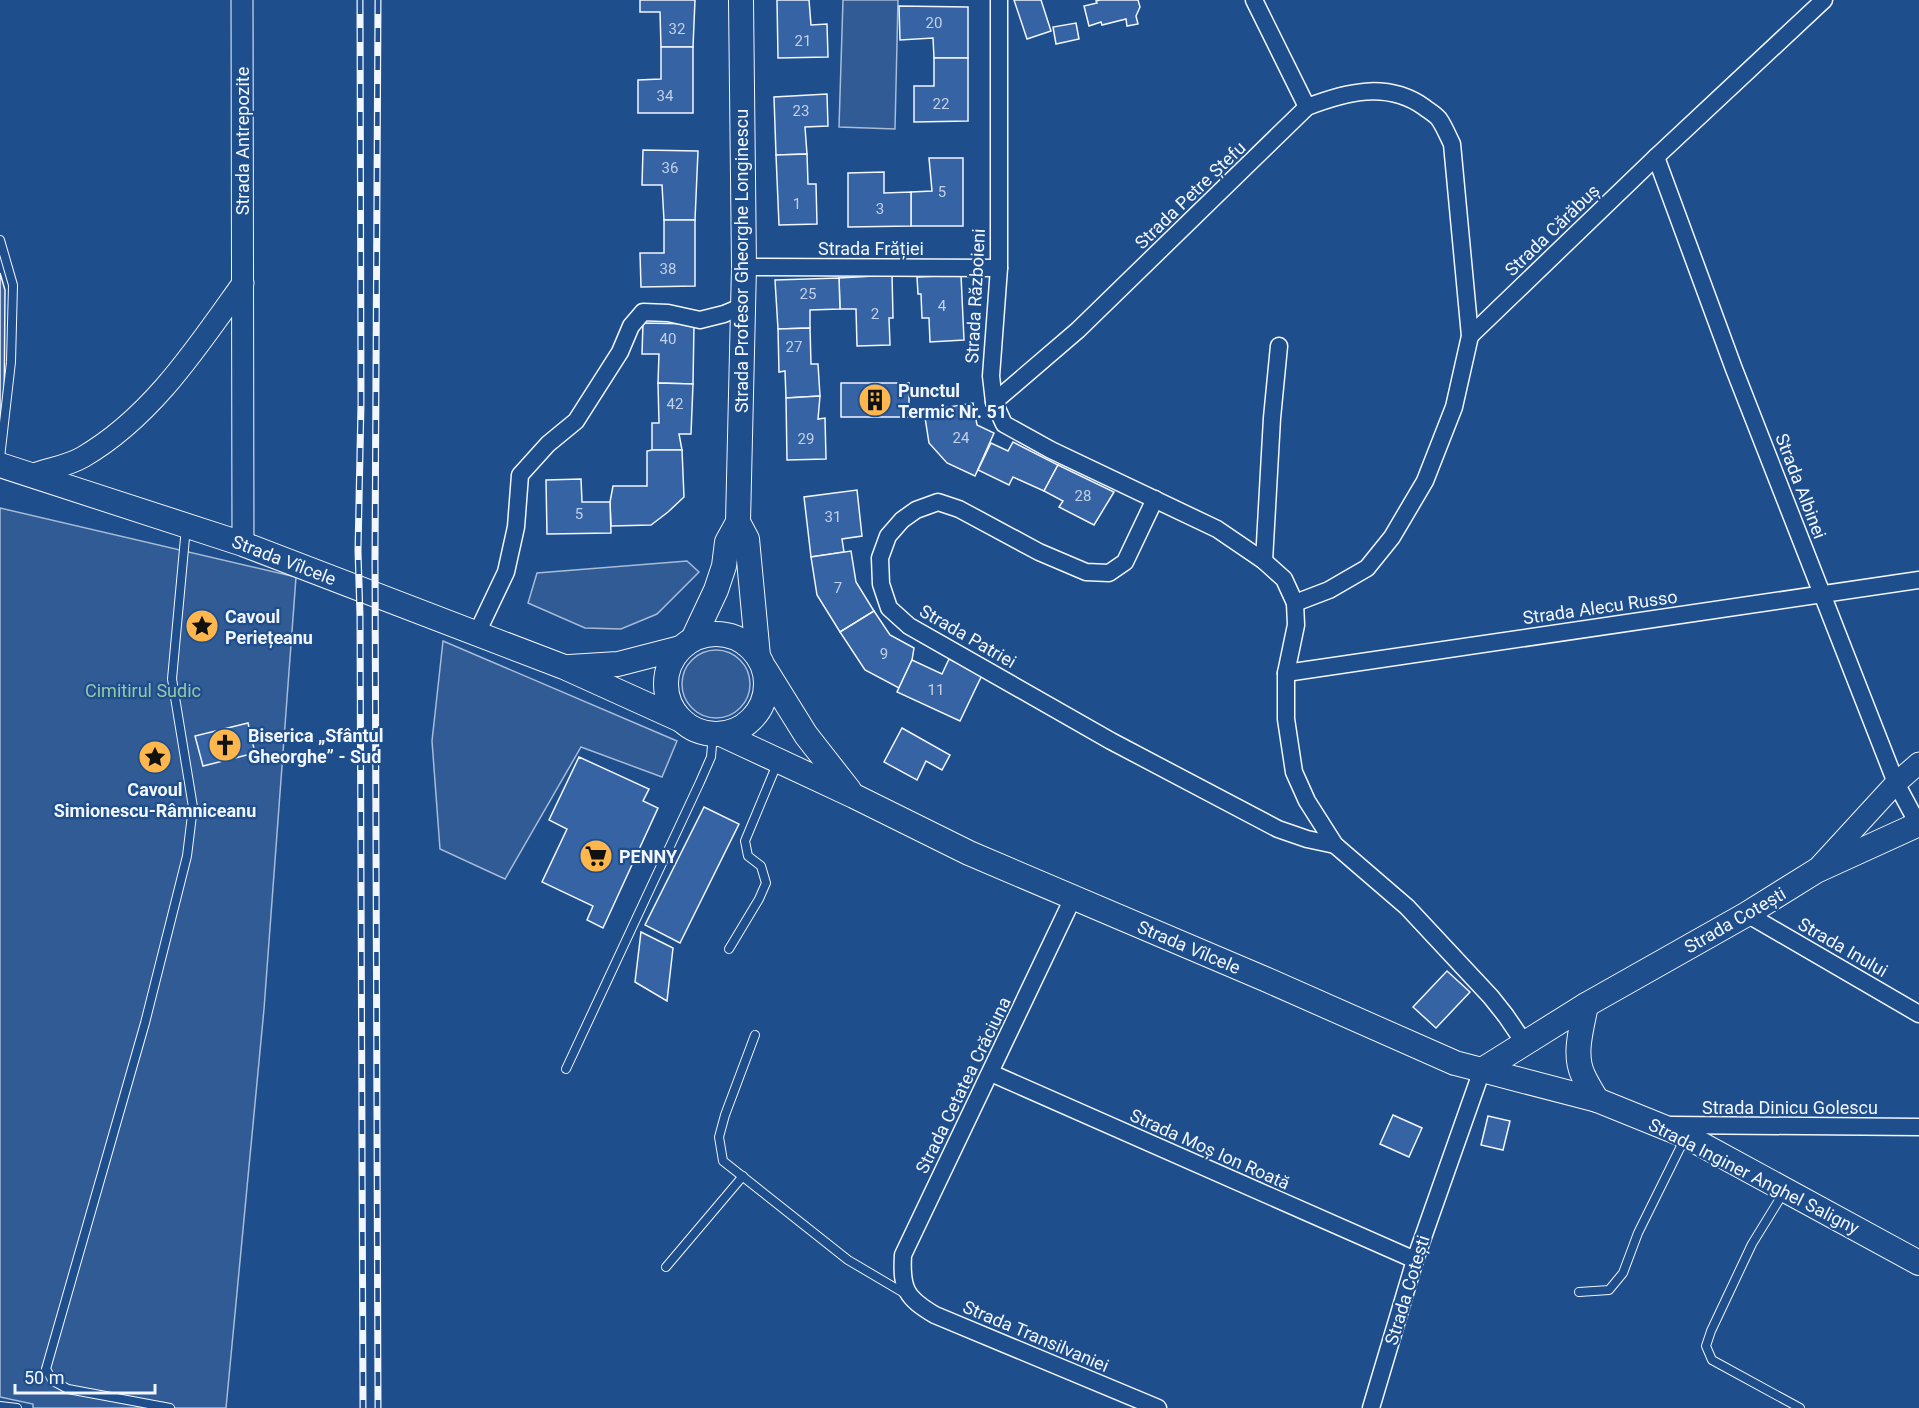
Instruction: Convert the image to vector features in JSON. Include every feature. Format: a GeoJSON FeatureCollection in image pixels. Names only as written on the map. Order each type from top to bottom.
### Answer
{"type":"FeatureCollection","features":[{"type":"Feature","properties":{"kind":"main road","name":"Strada Profesor Gheorghe Longinescu"},"geometry":{"type":"LineString","coordinates":[[686,644],[716,590],[724,566],[727,542],[738,522],[744,267],[741,0]]}},
{"type":"Feature","properties":{"kind":"main road","name":"Strada Vîlcele"},"geometry":{"type":"LineString","coordinates":[[0,465],[243,544],[564,667],[681,720]]}},
{"type":"Feature","properties":{"kind":"main road","name":"Strada Profesor Gheorghe Longinescu"},"geometry":{"type":"LineString","coordinates":[[738,522],[747,539],[762,662]]}},
{"type":"Feature","properties":{"kind":"main road"},"geometry":{"type":"LineString","coordinates":[[722,633],[736,637],[748,645],[762,662],[766,691],[764,698],[758,712],[735,730],[717,734],[701,732],[681,720],[672,707],[667,692],[666,676],[671,661],[686,644],[707,634],[722,633]]}},
{"type":"Feature","properties":{"kind":"main road","name":"Strada Vîlcele"},"geometry":{"type":"LineString","coordinates":[[564,667],[618,664],[686,644]]}},
{"type":"Feature","properties":{"kind":"main road","name":"Strada Vîlcele"},"geometry":{"type":"LineString","coordinates":[[762,662],[806,735],[854,796]]}},
{"type":"Feature","properties":{"kind":"main road","name":"Strada Vîlcele"},"geometry":{"type":"LineString","coordinates":[[717,734],[854,796],[969,854],[1455,1063],[1482,1070]]}},
{"type":"Feature","properties":{"kind":"main road"},"geometry":{"type":"LineString","coordinates":[[1816,871],[1918,824]]}},
{"type":"Feature","properties":{"kind":"main road","name":"Strada Cotești"},"geometry":{"type":"LineString","coordinates":[[1525,1044],[1586,1005],[1747,914],[1816,871]]}},
{"type":"Feature","properties":{"kind":"main road"},"geometry":{"type":"LineString","coordinates":[[1586,1005],[1578,1056],[1582,1073],[1597,1100]]}},
{"type":"Feature","properties":{"kind":"main road"},"geometry":{"type":"LineString","coordinates":[[1482,1070],[1525,1044]]}},
{"type":"Feature","properties":{"kind":"main road","name":"Strada Inginer Anghel Saligny"},"geometry":{"type":"LineString","coordinates":[[1482,1070],[1597,1100],[1686,1136],[1919,1263]]}},
{"type":"Feature","properties":{"kind":"street","name":"Strada Antrepozite"},"geometry":{"type":"LineString","coordinates":[[242,0],[243,544]]}},
{"type":"Feature","properties":{"kind":"street","name":"Strada Războieni"},"geometry":{"type":"LineString","coordinates":[[999,0],[999,268],[991,376],[994,402],[1004,424],[1051,450],[1217,529],[1264,561],[1284,579],[1295,603]]}},
{"type":"Feature","properties":{"kind":"street"},"geometry":{"type":"LineString","coordinates":[[1254,0],[1307,106]]}},
{"type":"Feature","properties":{"kind":"street","name":"Strada Cărăbuș"},"geometry":{"type":"LineString","coordinates":[[1470,336],[1824,0]]}},
{"type":"Feature","properties":{"kind":"street","name":"Strada Petre Ștefu"},"geometry":{"type":"LineString","coordinates":[[994,402],[1078,330],[1307,106],[1355,92],[1386,92],[1412,99],[1437,117],[1452,144],[1470,336]]}},
{"type":"Feature","properties":{"kind":"street","name":"Strada Albinei"},"geometry":{"type":"LineString","coordinates":[[1656,158],[1734,369],[1896,783],[1918,824]]}},
{"type":"Feature","properties":{"kind":"street","name":"Strada Frăției"},"geometry":{"type":"LineString","coordinates":[[744,267],[999,268]]}},
{"type":"Feature","properties":{"kind":"street"},"geometry":{"type":"LineString","coordinates":[[31,475],[81,459],[126,428],[160,392],[208,332],[243,283]]}},
{"type":"Feature","properties":{"kind":"street"},"geometry":{"type":"LineString","coordinates":[[477,633],[506,572],[516,526],[520,475],[548,444],[576,421],[620,352],[632,326],[643,312],[668,313],[700,320],[743,306]]}},
{"type":"Feature","properties":{"kind":"street"},"geometry":{"type":"LineString","coordinates":[[1470,336],[1454,407],[1434,460],[1425,481],[1392,537],[1367,568],[1329,590],[1295,603],[1296,625],[1286,673],[1286,719],[1294,772],[1307,801],[1335,845],[1407,907],[1491,997],[1525,1044]]}},
{"type":"Feature","properties":{"kind":"street"},"geometry":{"type":"LineString","coordinates":[[1264,561],[1272,418],[1279,346]]}},
{"type":"Feature","properties":{"kind":"street","name":"Strada Patriei"},"geometry":{"type":"LineString","coordinates":[[1155,499],[1125,562],[1109,573],[1086,572],[1039,552],[959,509],[938,502],[916,510],[902,519],[888,536],[880,558],[881,584],[889,608],[909,626],[1111,741],[1278,829],[1335,845]]}},
{"type":"Feature","properties":{"kind":"street","name":"Strada Alecu Russo"},"geometry":{"type":"LineString","coordinates":[[1286,673],[1919,580]]}},
{"type":"Feature","properties":{"kind":"street","name":"Strada Cotești"},"geometry":{"type":"LineString","coordinates":[[1816,871],[1896,783],[1919,763]]}},
{"type":"Feature","properties":{"kind":"street","name":"Strada Cetatea Crăciuna"},"geometry":{"type":"LineString","coordinates":[[909,1294],[902,1276],[903,1255],[1073,898]]}},
{"type":"Feature","properties":{"kind":"street","name":"Strada Inului"},"geometry":{"type":"LineString","coordinates":[[1747,914],[1919,1014]]}},
{"type":"Feature","properties":{"kind":"street","name":"Strada Cotești"},"geometry":{"type":"LineString","coordinates":[[1371,1408],[1415,1260],[1482,1070]]}},
{"type":"Feature","properties":{"kind":"street","name":"Strada Moș Ion Roată"},"geometry":{"type":"LineString","coordinates":[[991,1073],[1415,1260]]}},
{"type":"Feature","properties":{"kind":"street","name":"Strada Dinicu Golescu"},"geometry":{"type":"LineString","coordinates":[[1661,1125],[1919,1127]]}},
{"type":"Feature","properties":{"kind":"street","name":"Strada Transilvaniei"},"geometry":{"type":"LineString","coordinates":[[909,1294],[917,1304],[935,1315],[1158,1408]]}},
{"type":"Feature","properties":{"kind":"lane"},"geometry":{"type":"LineString","coordinates":[[0,240],[13,285],[11,362],[0,458]]}},
{"type":"Feature","properties":{"kind":"lane"},"geometry":{"type":"LineString","coordinates":[[170,1408],[68,1389],[53,1381],[46,1369],[145,1023],[187,855],[193,807],[172,679],[186,524]]}},
{"type":"Feature","properties":{"kind":"lane"},"geometry":{"type":"LineString","coordinates":[[566,1069],[700,782],[711,757],[717,734]]}},
{"type":"Feature","properties":{"kind":"lane"},"geometry":{"type":"LineString","coordinates":[[729,950],[766,883],[761,866],[748,856],[745,841],[778,760]]}},
{"type":"Feature","properties":{"kind":"lane"},"geometry":{"type":"LineString","coordinates":[[755,1035],[724,1115],[719,1137],[723,1161],[848,1260],[901,1293],[909,1294]]}},
{"type":"Feature","properties":{"kind":"lane"},"geometry":{"type":"LineString","coordinates":[[1579,1292],[1609,1290],[1623,1273],[1638,1233],[1686,1136]]}},
{"type":"Feature","properties":{"kind":"lane"},"geometry":{"type":"LineString","coordinates":[[666,1268],[743,1176]]}},
{"type":"Feature","properties":{"kind":"lane"},"geometry":{"type":"LineString","coordinates":[[1786,1189],[1752,1244],[1706,1346],[1712,1360],[1800,1408]]}},
{"type":"Feature","properties":{"kind":"lane"},"geometry":{"type":"LineString","coordinates":[[0,1406],[17,1408]]}},
{"type":"Feature","properties":{"kind":"shaded area"},"geometry":{"type":"Polygon","coordinates":[[[843,0],[898,0],[895,129],[839,127],[843,0]]]}},
{"type":"Feature","properties":{"kind":"shaded area","name":"Cimitirul Sudic"},"geometry":{"type":"Polygon","coordinates":[[[0,508],[296,577],[264,1009],[226,1408],[33,1408],[33,1404],[0,1397],[0,508]]]}},
{"type":"Feature","properties":{"kind":"shaded area"},"geometry":{"type":"Polygon","coordinates":[[[687,561],[699,572],[657,614],[621,629],[585,628],[528,603],[537,573],[687,561]]]}},
{"type":"Feature","properties":{"kind":"shaded area"},"geometry":{"type":"Polygon","coordinates":[[[443,641],[677,741],[662,777],[581,747],[505,879],[440,849],[432,741],[443,641]]]}},
{"type":"Feature","properties":{"kind":"shaded area"},"geometry":{"type":"Polygon","coordinates":[[[716,650],[729,653],[740,660],[747,671],[750,684],[747,697],[740,708],[729,715],[716,718],[703,715],[692,708],[685,697],[682,684],[685,671],[692,660],[703,653],[716,650]]]}},
{"type":"Feature","properties":{"kind":"building"},"geometry":{"type":"Polygon","coordinates":[[[640,0],[695,0],[693,47],[661,47],[660,12],[640,12],[640,0]]]}},
{"type":"Feature","properties":{"kind":"building"},"geometry":{"type":"Polygon","coordinates":[[[777,0],[809,0],[811,25],[827,24],[828,57],[778,58],[777,0]]]}},
{"type":"Feature","properties":{"kind":"building"},"geometry":{"type":"Polygon","coordinates":[[[1014,0],[1041,0],[1051,31],[1027,39],[1014,0]]]}},
{"type":"Feature","properties":{"kind":"building"},"geometry":{"type":"Polygon","coordinates":[[[1100,0],[1138,0],[1140,7],[1136,16],[1138,24],[1127,26],[1126,19],[1089,26],[1084,6],[1100,0]]]}},
{"type":"Feature","properties":{"kind":"building"},"geometry":{"type":"Polygon","coordinates":[[[899,6],[968,7],[968,58],[934,58],[933,38],[900,40],[899,6]]]}},
{"type":"Feature","properties":{"kind":"building"},"geometry":{"type":"Polygon","coordinates":[[[1076,23],[1079,39],[1056,44],[1053,27],[1076,23]]]}},
{"type":"Feature","properties":{"kind":"building"},"geometry":{"type":"Polygon","coordinates":[[[661,47],[693,47],[693,113],[638,113],[638,80],[661,79],[661,47]]]}},
{"type":"Feature","properties":{"kind":"building"},"geometry":{"type":"Polygon","coordinates":[[[934,58],[968,58],[968,121],[914,122],[914,86],[934,86],[934,58]]]}},
{"type":"Feature","properties":{"kind":"building"},"geometry":{"type":"Polygon","coordinates":[[[827,94],[828,126],[805,127],[807,154],[776,155],[774,97],[827,94]]]}},
{"type":"Feature","properties":{"kind":"building"},"geometry":{"type":"Polygon","coordinates":[[[643,150],[698,151],[695,220],[664,220],[662,185],[642,185],[643,150]]]}},
{"type":"Feature","properties":{"kind":"building"},"geometry":{"type":"Polygon","coordinates":[[[807,154],[808,184],[816,184],[817,224],[779,225],[776,155],[807,154]]]}},
{"type":"Feature","properties":{"kind":"building"},"geometry":{"type":"Polygon","coordinates":[[[929,158],[963,158],[963,226],[911,226],[911,192],[932,191],[929,158]]]}},
{"type":"Feature","properties":{"kind":"building"},"geometry":{"type":"Polygon","coordinates":[[[884,172],[884,193],[911,192],[911,226],[848,227],[848,173],[884,172]]]}},
{"type":"Feature","properties":{"kind":"building"},"geometry":{"type":"Polygon","coordinates":[[[664,220],[695,220],[695,286],[641,287],[640,253],[664,253],[664,220]]]}},
{"type":"Feature","properties":{"kind":"building"},"geometry":{"type":"Polygon","coordinates":[[[0,273],[5,290],[4,419],[0,419],[0,273]]]}},
{"type":"Feature","properties":{"kind":"building"},"geometry":{"type":"Polygon","coordinates":[[[892,275],[893,318],[889,318],[890,345],[857,346],[856,309],[840,309],[839,278],[892,275]]]}},
{"type":"Feature","properties":{"kind":"building"},"geometry":{"type":"Polygon","coordinates":[[[961,275],[964,340],[930,342],[929,318],[922,318],[921,294],[918,294],[917,277],[961,275]]]}},
{"type":"Feature","properties":{"kind":"building"},"geometry":{"type":"Polygon","coordinates":[[[839,278],[840,309],[810,310],[810,328],[778,329],[775,280],[839,278]]]}},
{"type":"Feature","properties":{"kind":"building"},"geometry":{"type":"Polygon","coordinates":[[[643,323],[694,324],[693,384],[658,383],[659,354],[642,354],[643,323]]]}},
{"type":"Feature","properties":{"kind":"building"},"geometry":{"type":"Polygon","coordinates":[[[810,328],[811,364],[818,364],[820,396],[786,398],[785,371],[779,372],[778,329],[810,328]]]}},
{"type":"Feature","properties":{"kind":"building"},"geometry":{"type":"Polygon","coordinates":[[[658,383],[693,384],[691,434],[679,434],[682,450],[652,450],[652,423],[659,423],[658,383]]]}},
{"type":"Feature","properties":{"kind":"building","name":"Punctul Termic Nr. 51"},"geometry":{"type":"Polygon","coordinates":[[[841,383],[909,383],[909,417],[841,417],[841,383]]]}},
{"type":"Feature","properties":{"kind":"building"},"geometry":{"type":"Polygon","coordinates":[[[820,396],[818,419],[825,418],[826,459],[787,460],[786,398],[820,396]]]}},
{"type":"Feature","properties":{"kind":"building"},"geometry":{"type":"Polygon","coordinates":[[[973,403],[977,425],[994,433],[975,476],[947,463],[929,443],[924,411],[973,403]]]}},
{"type":"Feature","properties":{"kind":"building"},"geometry":{"type":"Polygon","coordinates":[[[1013,442],[1058,465],[1044,491],[1013,477],[1009,485],[978,470],[991,443],[1008,451],[1013,442]]]}},
{"type":"Feature","properties":{"kind":"building"},"geometry":{"type":"Polygon","coordinates":[[[682,450],[684,497],[651,525],[611,526],[610,502],[613,486],[647,486],[647,451],[682,450]]]}},
{"type":"Feature","properties":{"kind":"building"},"geometry":{"type":"Polygon","coordinates":[[[1058,465],[1114,492],[1094,525],[1059,507],[1063,501],[1044,491],[1058,465]]]}},
{"type":"Feature","properties":{"kind":"building"},"geometry":{"type":"Polygon","coordinates":[[[581,479],[582,502],[610,502],[611,533],[547,534],[546,480],[581,479]]]}},
{"type":"Feature","properties":{"kind":"building"},"geometry":{"type":"Polygon","coordinates":[[[857,490],[862,536],[842,539],[844,552],[811,557],[804,497],[857,490]]]}},
{"type":"Feature","properties":{"kind":"building"},"geometry":{"type":"Polygon","coordinates":[[[851,551],[856,582],[874,611],[840,632],[817,595],[811,557],[851,551]]]}},
{"type":"Feature","properties":{"kind":"building"},"geometry":{"type":"Polygon","coordinates":[[[874,611],[890,635],[914,648],[912,660],[899,688],[865,670],[840,632],[874,611]]]}},
{"type":"Feature","properties":{"kind":"building"},"geometry":{"type":"Polygon","coordinates":[[[949,659],[982,675],[960,721],[897,692],[912,660],[942,674],[949,659]]]}},
{"type":"Feature","properties":{"kind":"building","name":"Biserica „Sfântul Gheorghe” - Sud"},"geometry":{"type":"Polygon","coordinates":[[[248,723],[255,753],[203,766],[195,736],[248,723]]]}},
{"type":"Feature","properties":{"kind":"building"},"geometry":{"type":"Polygon","coordinates":[[[902,728],[950,755],[942,770],[926,761],[917,780],[884,762],[902,728]]]}},
{"type":"Feature","properties":{"kind":"building","name":"PENNY"},"geometry":{"type":"Polygon","coordinates":[[[579,757],[649,789],[643,801],[658,808],[603,928],[587,920],[593,906],[542,882],[567,829],[549,820],[579,757]]]}},
{"type":"Feature","properties":{"kind":"building"},"geometry":{"type":"Polygon","coordinates":[[[704,807],[739,824],[680,943],[645,925],[704,807]]]}},
{"type":"Feature","properties":{"kind":"building"},"geometry":{"type":"Polygon","coordinates":[[[641,932],[673,948],[667,1001],[635,982],[641,932]]]}},
{"type":"Feature","properties":{"kind":"building"},"geometry":{"type":"Polygon","coordinates":[[[1447,971],[1470,992],[1436,1028],[1413,1007],[1447,971]]]}},
{"type":"Feature","properties":{"kind":"building"},"geometry":{"type":"Polygon","coordinates":[[[1393,1115],[1422,1128],[1409,1157],[1380,1144],[1393,1115]]]}},
{"type":"Feature","properties":{"kind":"building"},"geometry":{"type":"Polygon","coordinates":[[[1488,1116],[1510,1121],[1503,1150],[1481,1145],[1488,1116]]]}},
{"type":"Feature","properties":{"kind":"railway"},"geometry":{"type":"LineString","coordinates":[[360,0],[361,403],[358,551],[363,1408]]}},
{"type":"Feature","properties":{"kind":"railway"},"geometry":{"type":"LineString","coordinates":[[378,0],[375,559],[378,1408]]}},
{"type":"Feature","properties":{"kind":"place","name":"Punctul Termic Nr. 51"},"geometry":{"type":"Point","coordinates":[875,400]}},
{"type":"Feature","properties":{"kind":"place","name":"Cavoul Periețeanu"},"geometry":{"type":"Point","coordinates":[202,626]}},
{"type":"Feature","properties":{"kind":"place","name":"Biserica „Sfântul Gheorghe” - Sud"},"geometry":{"type":"Point","coordinates":[225,745]}},
{"type":"Feature","properties":{"kind":"place","name":"Cavoul Simionescu-Râmniceanu"},"geometry":{"type":"Point","coordinates":[155,757]}},
{"type":"Feature","properties":{"kind":"place","name":"PENNY"},"geometry":{"type":"Point","coordinates":[596,856]}}]}
